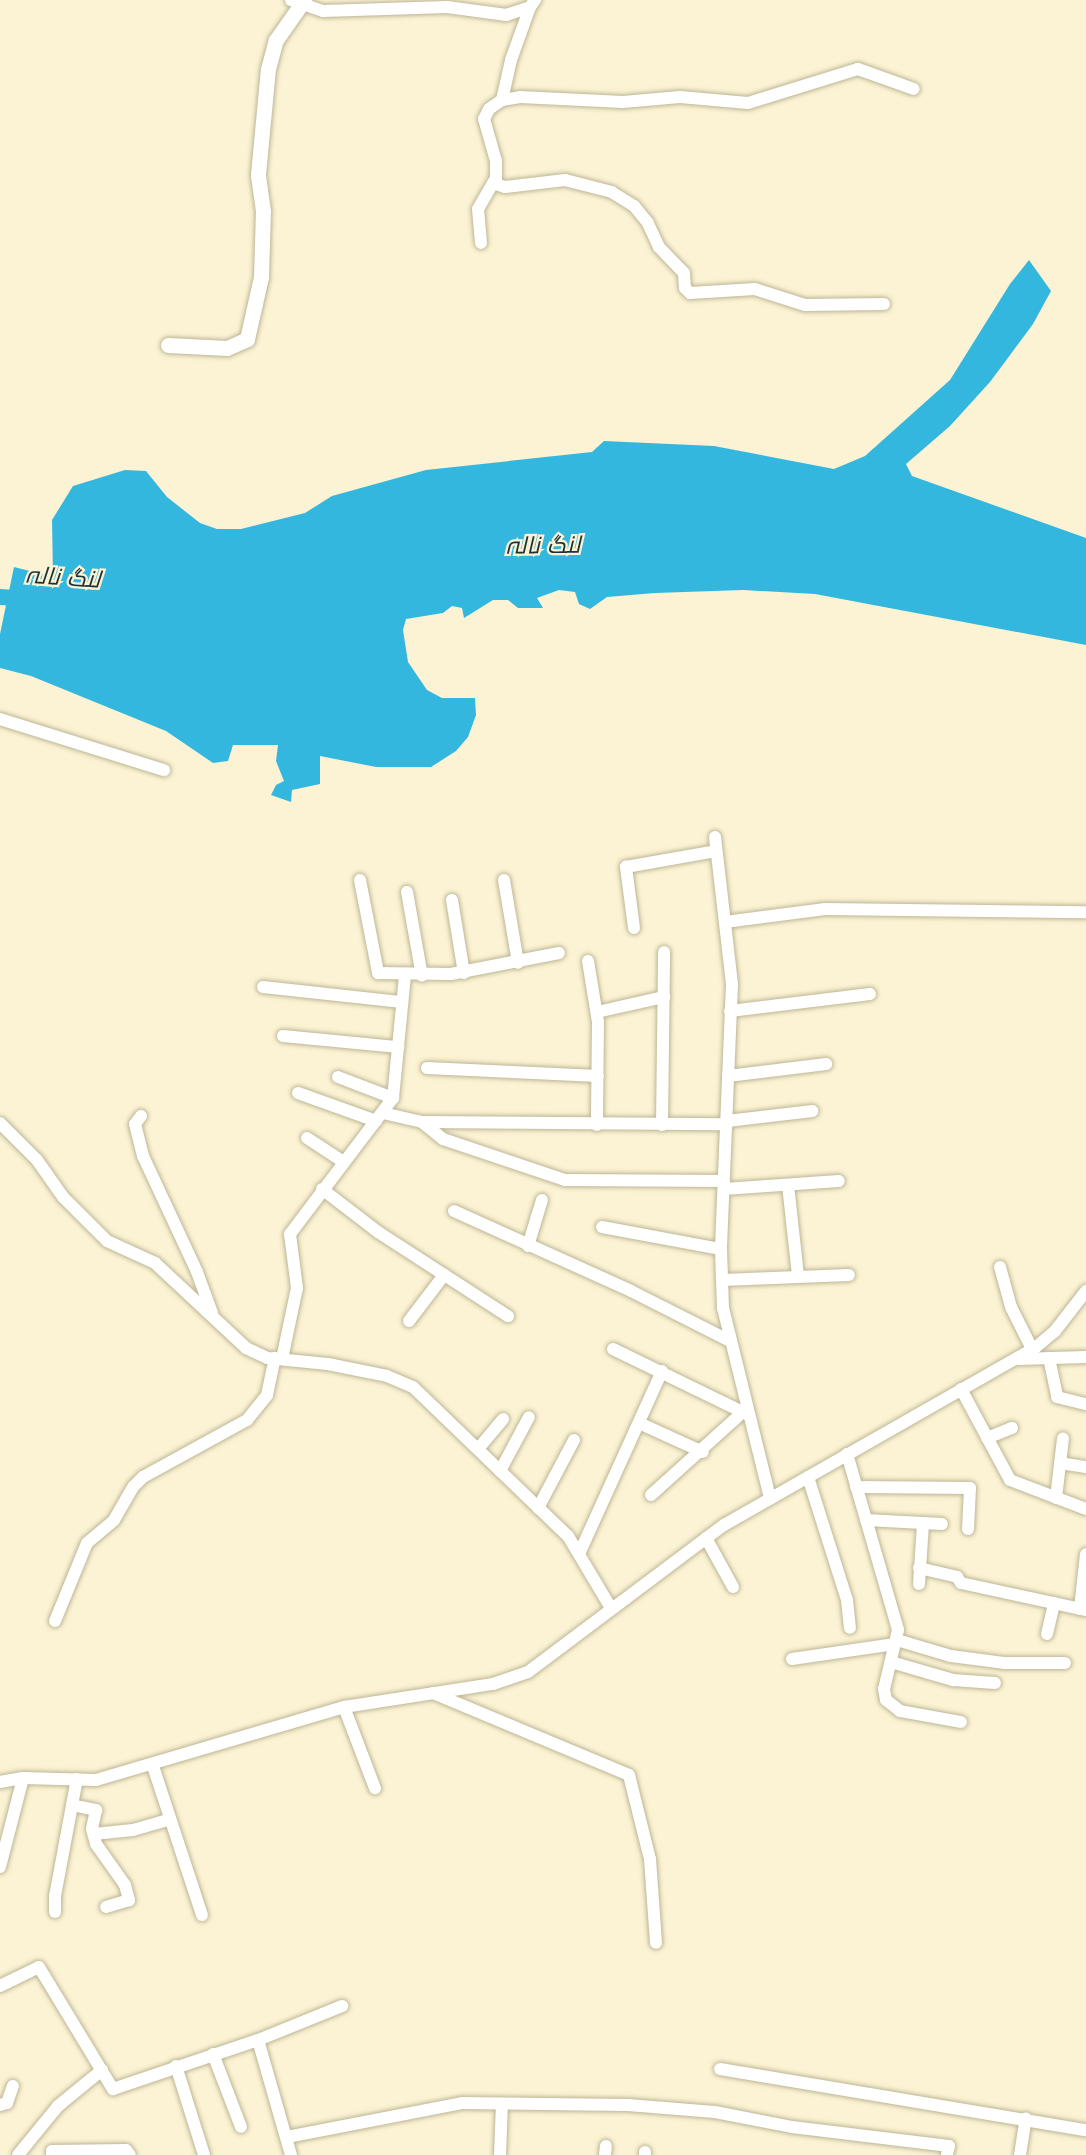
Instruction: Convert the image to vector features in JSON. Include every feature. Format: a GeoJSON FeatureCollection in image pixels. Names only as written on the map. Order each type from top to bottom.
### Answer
{"type":"FeatureCollection","features":[{"type":"Feature","properties":{"kind":"street"},"geometry":{"type":"LineString","coordinates":[[168,345],[227,348],[248,339],[261,277],[263,211],[258,174],[268,69],[276,40],[299,2],[336,11],[447,7],[506,15],[533,4]]}},
{"type":"Feature","properties":{"kind":"street"},"geometry":{"type":"LineString","coordinates":[[502,100],[533,4]]}},
{"type":"Feature","properties":{"kind":"street"},"geometry":{"type":"LineString","coordinates":[[481,243],[478,209],[494,181],[496,161],[484,120],[489,109],[502,100],[526,97],[623,102],[681,97],[748,103],[858,69],[914,89]]}},
{"type":"Feature","properties":{"kind":"street"},"geometry":{"type":"LineString","coordinates":[[494,181],[505,187],[565,180],[612,192],[634,206],[648,223],[659,247],[684,273],[685,288],[690,293],[755,289],[805,305],[884,304]]}},
{"type":"Feature","properties":{"kind":"street"},"geometry":{"type":"LineString","coordinates":[[0,719],[164,770]]}},
{"type":"Feature","properties":{"kind":"street"},"geometry":{"type":"LineString","coordinates":[[715,837],[732,984],[721,1250],[722,1280],[728,1340],[745,1413],[770,1498]]}},
{"type":"Feature","properties":{"kind":"street"},"geometry":{"type":"LineString","coordinates":[[634,928],[626,867],[716,851]]}},
{"type":"Feature","properties":{"kind":"street"},"geometry":{"type":"LineString","coordinates":[[360,880],[378,973],[422,976],[464,973],[559,953]]}},
{"type":"Feature","properties":{"kind":"street"},"geometry":{"type":"LineString","coordinates":[[504,880],[518,963]]}},
{"type":"Feature","properties":{"kind":"street"},"geometry":{"type":"LineString","coordinates":[[407,892],[422,976]]}},
{"type":"Feature","properties":{"kind":"street"},"geometry":{"type":"LineString","coordinates":[[452,900],[464,973]]}},
{"type":"Feature","properties":{"kind":"street"},"geometry":{"type":"LineString","coordinates":[[725,922],[825,909],[1086,912]]}},
{"type":"Feature","properties":{"kind":"street"},"geometry":{"type":"LineString","coordinates":[[662,1125],[664,952]]}},
{"type":"Feature","properties":{"kind":"street"},"geometry":{"type":"LineString","coordinates":[[588,961],[597,1012],[597,1125]]}},
{"type":"Feature","properties":{"kind":"street"},"geometry":{"type":"LineString","coordinates":[[55,1621],[87,1543],[114,1520],[134,1486],[143,1477],[247,1420],[267,1395],[279,1359],[297,1288],[290,1234],[342,1161],[380,1117],[393,1098],[405,975]]}},
{"type":"Feature","properties":{"kind":"street"},"geometry":{"type":"LineString","coordinates":[[263,987],[402,1002]]}},
{"type":"Feature","properties":{"kind":"street"},"geometry":{"type":"LineString","coordinates":[[730,1011],[870,994]]}},
{"type":"Feature","properties":{"kind":"street"},"geometry":{"type":"LineString","coordinates":[[597,1012],[664,997]]}},
{"type":"Feature","properties":{"kind":"street"},"geometry":{"type":"LineString","coordinates":[[283,1036],[398,1047]]}},
{"type":"Feature","properties":{"kind":"street"},"geometry":{"type":"LineString","coordinates":[[728,1076],[826,1064]]}},
{"type":"Feature","properties":{"kind":"street"},"geometry":{"type":"LineString","coordinates":[[427,1068],[598,1076]]}},
{"type":"Feature","properties":{"kind":"street"},"geometry":{"type":"LineString","coordinates":[[338,1077],[393,1098]]}},
{"type":"Feature","properties":{"kind":"street"},"geometry":{"type":"LineString","coordinates":[[298,1093],[380,1117],[422,1122],[662,1125],[727,1122],[812,1112]]}},
{"type":"Feature","properties":{"kind":"street"},"geometry":{"type":"LineString","coordinates":[[141,1116],[135,1124],[142,1156],[197,1272],[212,1315]]}},
{"type":"Feature","properties":{"kind":"street"},"geometry":{"type":"LineString","coordinates":[[422,1122],[443,1139],[565,1180],[724,1185],[788,1185],[839,1181]]}},
{"type":"Feature","properties":{"kind":"street"},"geometry":{"type":"LineString","coordinates":[[0,1123],[37,1160],[63,1197],[107,1241],[155,1263],[246,1348],[279,1359],[387,1376],[413,1387],[568,1536],[611,1608]]}},
{"type":"Feature","properties":{"kind":"street"},"geometry":{"type":"LineString","coordinates":[[307,1138],[342,1161]]}},
{"type":"Feature","properties":{"kind":"street"},"geometry":{"type":"LineString","coordinates":[[788,1185],[798,1276]]}},
{"type":"Feature","properties":{"kind":"street"},"geometry":{"type":"LineString","coordinates":[[322,1189],[341,1206],[508,1316]]}},
{"type":"Feature","properties":{"kind":"street"},"geometry":{"type":"LineString","coordinates":[[528,1246],[542,1200]]}},
{"type":"Feature","properties":{"kind":"street"},"geometry":{"type":"LineString","coordinates":[[454,1211],[631,1291],[728,1340]]}},
{"type":"Feature","properties":{"kind":"street"},"geometry":{"type":"LineString","coordinates":[[602,1227],[721,1250]]}},
{"type":"Feature","properties":{"kind":"street"},"geometry":{"type":"LineString","coordinates":[[1000,1267],[1011,1307],[1032,1349]]}},
{"type":"Feature","properties":{"kind":"street"},"geometry":{"type":"LineString","coordinates":[[409,1321],[444,1275]]}},
{"type":"Feature","properties":{"kind":"street"},"geometry":{"type":"LineString","coordinates":[[722,1280],[849,1275]]}},
{"type":"Feature","properties":{"kind":"street"},"geometry":{"type":"LineString","coordinates":[[0,1782],[23,1778],[96,1780],[153,1766],[344,1707],[494,1684],[528,1672],[706,1538],[770,1498],[1032,1349],[1054,1331],[1086,1291]]}},
{"type":"Feature","properties":{"kind":"street"},"geometry":{"type":"LineString","coordinates":[[613,1349],[745,1413]]}},
{"type":"Feature","properties":{"kind":"street"},"geometry":{"type":"LineString","coordinates":[[1017,1359],[1086,1357]]}},
{"type":"Feature","properties":{"kind":"street"},"geometry":{"type":"LineString","coordinates":[[1048,1358],[1057,1397],[1086,1404]]}},
{"type":"Feature","properties":{"kind":"street"},"geometry":{"type":"LineString","coordinates":[[579,1554],[662,1371]]}},
{"type":"Feature","properties":{"kind":"street"},"geometry":{"type":"LineString","coordinates":[[961,1389],[1010,1480],[1086,1509]]}},
{"type":"Feature","properties":{"kind":"street"},"geometry":{"type":"LineString","coordinates":[[651,1495],[745,1413]]}},
{"type":"Feature","properties":{"kind":"street"},"geometry":{"type":"LineString","coordinates":[[500,1471],[529,1417]]}},
{"type":"Feature","properties":{"kind":"street"},"geometry":{"type":"LineString","coordinates":[[478,1449],[503,1419]]}},
{"type":"Feature","properties":{"kind":"street"},"geometry":{"type":"LineString","coordinates":[[639,1423],[703,1452]]}},
{"type":"Feature","properties":{"kind":"street"},"geometry":{"type":"LineString","coordinates":[[987,1438],[1012,1428]]}},
{"type":"Feature","properties":{"kind":"street"},"geometry":{"type":"LineString","coordinates":[[1056,1498],[1063,1438]]}},
{"type":"Feature","properties":{"kind":"street"},"geometry":{"type":"LineString","coordinates":[[538,1508],[574,1440]]}},
{"type":"Feature","properties":{"kind":"street"},"geometry":{"type":"LineString","coordinates":[[846,1454],[898,1630],[884,1689],[890,1706],[961,1722]]}},
{"type":"Feature","properties":{"kind":"street"},"geometry":{"type":"LineString","coordinates":[[1060,1463],[1086,1467]]}},
{"type":"Feature","properties":{"kind":"street"},"geometry":{"type":"LineString","coordinates":[[808,1477],[847,1600],[850,1628]]}},
{"type":"Feature","properties":{"kind":"street"},"geometry":{"type":"LineString","coordinates":[[856,1487],[970,1488],[968,1529]]}},
{"type":"Feature","properties":{"kind":"street"},"geometry":{"type":"LineString","coordinates":[[866,1520],[942,1524]]}},
{"type":"Feature","properties":{"kind":"street"},"geometry":{"type":"LineString","coordinates":[[919,1584],[923,1523]]}},
{"type":"Feature","properties":{"kind":"street"},"geometry":{"type":"LineString","coordinates":[[706,1538],[733,1587]]}},
{"type":"Feature","properties":{"kind":"street"},"geometry":{"type":"LineString","coordinates":[[919,1568],[957,1577],[961,1583],[1083,1609],[1086,1554]]}},
{"type":"Feature","properties":{"kind":"street"},"geometry":{"type":"LineString","coordinates":[[1047,1634],[1054,1603]]}},
{"type":"Feature","properties":{"kind":"street"},"geometry":{"type":"LineString","coordinates":[[792,1659],[896,1642],[951,1656],[1004,1663],[1065,1663]]}},
{"type":"Feature","properties":{"kind":"street"},"geometry":{"type":"LineString","coordinates":[[891,1662],[953,1680],[995,1683]]}},
{"type":"Feature","properties":{"kind":"street"},"geometry":{"type":"LineString","coordinates":[[432,1692],[629,1775],[650,1859],[656,1943]]}},
{"type":"Feature","properties":{"kind":"street"},"geometry":{"type":"LineString","coordinates":[[344,1707],[375,1788]]}},
{"type":"Feature","properties":{"kind":"street"},"geometry":{"type":"LineString","coordinates":[[153,1766],[202,1915]]}},
{"type":"Feature","properties":{"kind":"street"},"geometry":{"type":"LineString","coordinates":[[0,1867],[23,1778]]}},
{"type":"Feature","properties":{"kind":"street"},"geometry":{"type":"LineString","coordinates":[[55,1912],[77,1779]]}},
{"type":"Feature","properties":{"kind":"street"},"geometry":{"type":"LineString","coordinates":[[72,1805],[96,1810],[94,1834],[96,1844],[118,1869],[129,1900],[106,1906]]}},
{"type":"Feature","properties":{"kind":"street"},"geometry":{"type":"LineString","coordinates":[[94,1834],[133,1830],[169,1820]]}},
{"type":"Feature","properties":{"kind":"street"},"geometry":{"type":"LineString","coordinates":[[0,1986],[39,1967],[113,2089],[258,2040],[342,2006]]}},
{"type":"Feature","properties":{"kind":"street"},"geometry":{"type":"LineString","coordinates":[[258,2040],[291,2155]]}},
{"type":"Feature","properties":{"kind":"street"},"geometry":{"type":"LineString","coordinates":[[213,2054],[241,2127]]}},
{"type":"Feature","properties":{"kind":"street"},"geometry":{"type":"LineString","coordinates":[[176,2066],[203,2155]]}},
{"type":"Feature","properties":{"kind":"street"},"geometry":{"type":"LineString","coordinates":[[720,2069],[1026,2118],[1086,2130]]}},
{"type":"Feature","properties":{"kind":"street"},"geometry":{"type":"LineString","coordinates":[[18,2155],[58,2106],[102,2070]]}},
{"type":"Feature","properties":{"kind":"street"},"geometry":{"type":"LineString","coordinates":[[0,2105],[7,2103],[13,2086]]}},
{"type":"Feature","properties":{"kind":"street"},"geometry":{"type":"LineString","coordinates":[[286,2137],[462,2103],[686,2109],[949,2146],[947,2155]]}},
{"type":"Feature","properties":{"kind":"street"},"geometry":{"type":"LineString","coordinates":[[500,2155],[502,2104]]}},
{"type":"Feature","properties":{"kind":"street"},"geometry":{"type":"LineString","coordinates":[[1020,2155],[1026,2118]]}},
{"type":"Feature","properties":{"kind":"street"},"geometry":{"type":"LineString","coordinates":[[52,2155],[52,2151],[126,2150],[130,2155]]}},
{"type":"Feature","properties":{"kind":"water"},"geometry":{"type":"Polygon","coordinates":[[[1029,260],[1051,291],[1033,324],[990,382],[950,426],[906,464],[912,476],[1086,538],[1086,645],[815,594],[743,590],[655,593],[607,597],[590,609],[579,604],[575,592],[559,590],[537,598],[543,608],[518,608],[508,600],[493,600],[464,618],[462,608],[452,606],[443,613],[406,619],[403,630],[408,662],[427,690],[442,698],[475,698],[476,715],[468,737],[456,751],[431,767],[376,767],[320,756],[320,784],[292,790],[291,802],[271,795],[276,785],[284,781],[276,761],[278,745],[233,745],[228,761],[213,763],[166,731],[31,676],[0,668],[0,634],[14,567],[53,577],[52,520],[73,486],[125,470],[146,471],[167,497],[200,523],[217,529],[241,529],[305,513],[332,496],[426,470],[592,452],[604,441],[714,446],[834,469],[865,456],[950,380],[1010,284],[1029,260]]]}},
{"type":"Feature","properties":{"kind":"waterway","name":"لنگ نالہ"},"geometry":{"type":"LineString","coordinates":[[0,597],[29,599]]}}]}
